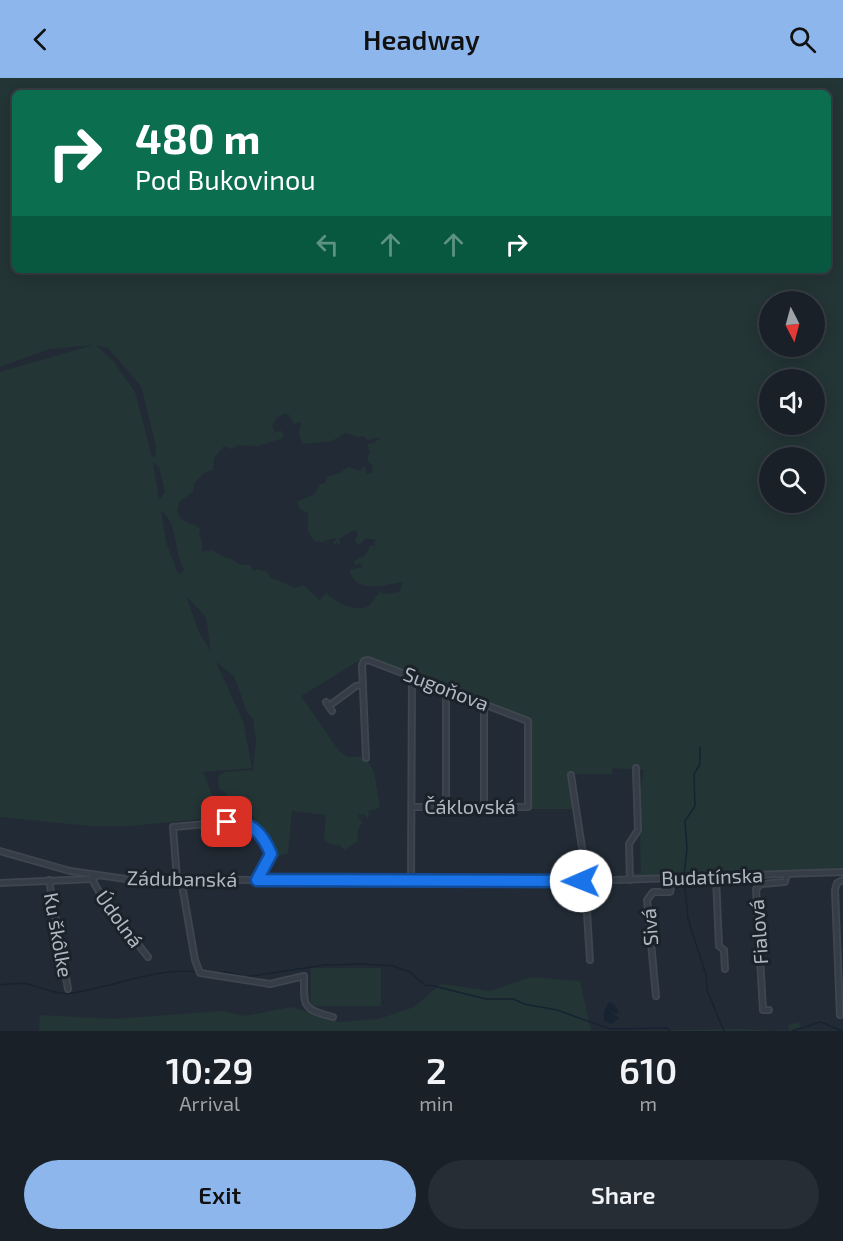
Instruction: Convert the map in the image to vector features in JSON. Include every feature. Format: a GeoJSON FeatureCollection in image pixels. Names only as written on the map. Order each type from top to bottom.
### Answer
{"type":"FeatureCollection","features":[{"type":"Feature","properties":{"kind":"street","name":"Sugoňova"},"geometry":{"type":"LineString","coordinates":[[363,685],[364,661],[368,660],[528,720],[528,807]]}},
{"type":"Feature","properties":{"kind":"street"},"geometry":{"type":"LineString","coordinates":[[411,676],[411,881]]}},
{"type":"Feature","properties":{"kind":"street"},"geometry":{"type":"LineString","coordinates":[[329,706],[356,686],[363,685],[366,758]]}},
{"type":"Feature","properties":{"kind":"street"},"geometry":{"type":"LineString","coordinates":[[446,689],[446,807]]}},
{"type":"Feature","properties":{"kind":"street"},"geometry":{"type":"LineString","coordinates":[[484,703],[484,807]]}},
{"type":"Feature","properties":{"kind":"street"},"geometry":{"type":"LineString","coordinates":[[630,880],[629,844],[638,830],[636,768]]}},
{"type":"Feature","properties":{"kind":"street"},"geometry":{"type":"LineString","coordinates":[[571,775],[584,881],[590,960]]}},
{"type":"Feature","properties":{"kind":"street","name":"Čáklovská"},"geometry":{"type":"LineString","coordinates":[[412,807],[528,807]]}},
{"type":"Feature","properties":{"kind":"street"},"geometry":{"type":"LineString","coordinates":[[257,880],[271,854],[257,829],[240,821],[173,827],[179,879],[199,972],[270,984],[304,976],[304,1004],[310,1011],[333,1017]]}},
{"type":"Feature","properties":{"kind":"street"},"geometry":{"type":"LineString","coordinates":[[0,851],[94,877]]}},
{"type":"Feature","properties":{"kind":"street","name":"Budatínska"},"geometry":{"type":"LineString","coordinates":[[584,881],[843,872]]}},
{"type":"Feature","properties":{"kind":"street","name":"Fialová"},"geometry":{"type":"LineString","coordinates":[[769,1010],[763,1010],[756,889],[761,884],[785,882],[787,874]]}},
{"type":"Feature","properties":{"kind":"street","name":"Zádubanská"},"geometry":{"type":"LineString","coordinates":[[0,883],[94,877],[584,881]]}},
{"type":"Feature","properties":{"kind":"street","name":"Údolná"},"geometry":{"type":"LineString","coordinates":[[94,877],[104,901],[148,957]]}},
{"type":"Feature","properties":{"kind":"street"},"geometry":{"type":"LineString","coordinates":[[716,877],[716,946],[724,950],[725,969]]}},
{"type":"Feature","properties":{"kind":"street","name":"Sivá"},"geometry":{"type":"LineString","coordinates":[[656,996],[647,900],[653,892],[670,892],[673,878]]}},
{"type":"Feature","properties":{"kind":"street","name":"Ku škôlke"},"geometry":{"type":"LineString","coordinates":[[49,880],[68,989]]}},
{"type":"Feature","properties":{"kind":"street"},"geometry":{"type":"LineString","coordinates":[[840,1015],[835,890],[837,883],[843,880]]}},
{"type":"Feature","properties":{"kind":"shaded area"},"geometry":{"type":"Polygon","coordinates":[[[0,78],[843,78],[843,874],[737,878],[712,873],[685,875],[678,872],[669,877],[633,876],[632,874],[641,873],[639,795],[644,770],[612,768],[612,774],[569,774],[572,809],[531,809],[530,718],[365,657],[301,696],[339,751],[348,757],[364,757],[374,771],[380,808],[369,811],[368,819],[364,814],[358,815],[362,823],[358,829],[357,842],[344,850],[340,845],[333,845],[324,840],[326,815],[292,811],[288,853],[277,857],[255,828],[254,817],[243,811],[247,809],[247,806],[238,809],[229,805],[227,794],[219,789],[218,776],[224,772],[253,770],[256,741],[253,719],[247,712],[234,676],[216,662],[243,721],[252,768],[203,772],[221,817],[130,826],[90,826],[0,817],[0,372],[93,345],[49,349],[0,367],[0,78]],[[96,345],[114,362],[135,392],[152,457],[155,456],[156,446],[141,386],[108,348],[96,345]],[[284,414],[276,418],[272,426],[275,432],[283,431],[283,438],[258,446],[238,445],[231,449],[224,446],[214,458],[213,470],[205,472],[194,483],[193,492],[180,501],[177,510],[181,519],[200,528],[202,552],[213,550],[240,565],[250,565],[254,572],[257,569],[267,572],[270,577],[295,588],[303,585],[320,600],[326,593],[352,608],[369,606],[380,592],[385,594],[399,592],[403,582],[364,586],[353,578],[349,570],[363,567],[360,563],[356,566],[354,561],[365,555],[370,546],[376,545],[374,543],[376,540],[366,538],[359,545],[355,541],[358,532],[354,530],[339,539],[341,546],[337,542],[334,545],[333,541],[337,540],[334,538],[322,542],[314,541],[308,531],[308,513],[300,509],[297,502],[315,494],[319,485],[325,483],[328,476],[340,473],[348,467],[360,471],[364,466],[367,474],[372,473],[373,467],[367,459],[370,452],[367,444],[374,443],[381,437],[367,440],[364,436],[359,437],[346,433],[332,441],[303,444],[299,435],[301,422],[294,424],[289,415],[284,414]],[[153,463],[159,500],[165,492],[159,467],[153,463]],[[161,511],[166,542],[178,574],[185,570],[181,563],[171,523],[161,511]],[[186,596],[199,632],[211,652],[206,617],[186,596]]]}},
{"type":"Feature","properties":{"kind":"shaded area"},"geometry":{"type":"Polygon","coordinates":[[[311,968],[381,968],[381,1006],[311,1006],[311,968]]]}},
{"type":"Feature","properties":{"kind":"shaded area"},"geometry":{"type":"Polygon","coordinates":[[[531,977],[580,981],[591,1031],[39,1031],[40,1015],[114,1019],[222,1011],[245,1016],[291,1007],[340,1022],[379,1019],[414,1007],[441,984],[490,991],[531,977]]]}},
{"type":"Feature","properties":{"kind":"shaded area"},"geometry":{"type":"Polygon","coordinates":[[[799,1022],[801,1027],[793,1030],[843,1031],[772,1031],[789,1030],[788,1025],[799,1022]]]}},
{"type":"Feature","properties":{"kind":"shaded area"},"geometry":{"type":"Polygon","coordinates":[[[742,1029],[771,1031],[620,1031],[742,1029]]]}},
{"type":"Feature","properties":{"kind":"water"},"geometry":{"type":"Polygon","coordinates":[[[609,1002],[615,1005],[619,1012],[616,1014],[607,1009],[619,1018],[612,1024],[604,1021],[604,1011],[609,1002]]]}},
{"type":"Feature","properties":{"kind":"waterway"},"geometry":{"type":"LineString","coordinates":[[684,876],[687,848],[685,821],[695,806],[694,774],[700,764],[700,747]]}},
{"type":"Feature","properties":{"kind":"waterway"},"geometry":{"type":"LineString","coordinates":[[684,880],[688,919],[706,975],[707,990],[724,1031]]}},
{"type":"Feature","properties":{"kind":"waterway"},"geometry":{"type":"LineString","coordinates":[[212,973],[227,972],[245,977],[325,965],[393,966],[410,972],[426,986],[430,985],[486,999],[514,999],[524,1004],[557,1010],[610,1029],[667,1028],[670,1031]]}},
{"type":"Feature","properties":{"kind":"waterway"},"geometry":{"type":"LineString","coordinates":[[0,985],[25,984],[67,993],[166,972],[198,972]]}},
{"type":"Feature","properties":{"kind":"waterway"},"geometry":{"type":"LineString","coordinates":[[792,1031],[821,1022],[842,1031]]}},
{"type":"Feature","properties":{"kind":"route"},"geometry":{"type":"LineString","coordinates":[[227,822],[240,821],[257,829],[266,842],[271,854],[257,876],[257,880],[581,881]]}}]}
